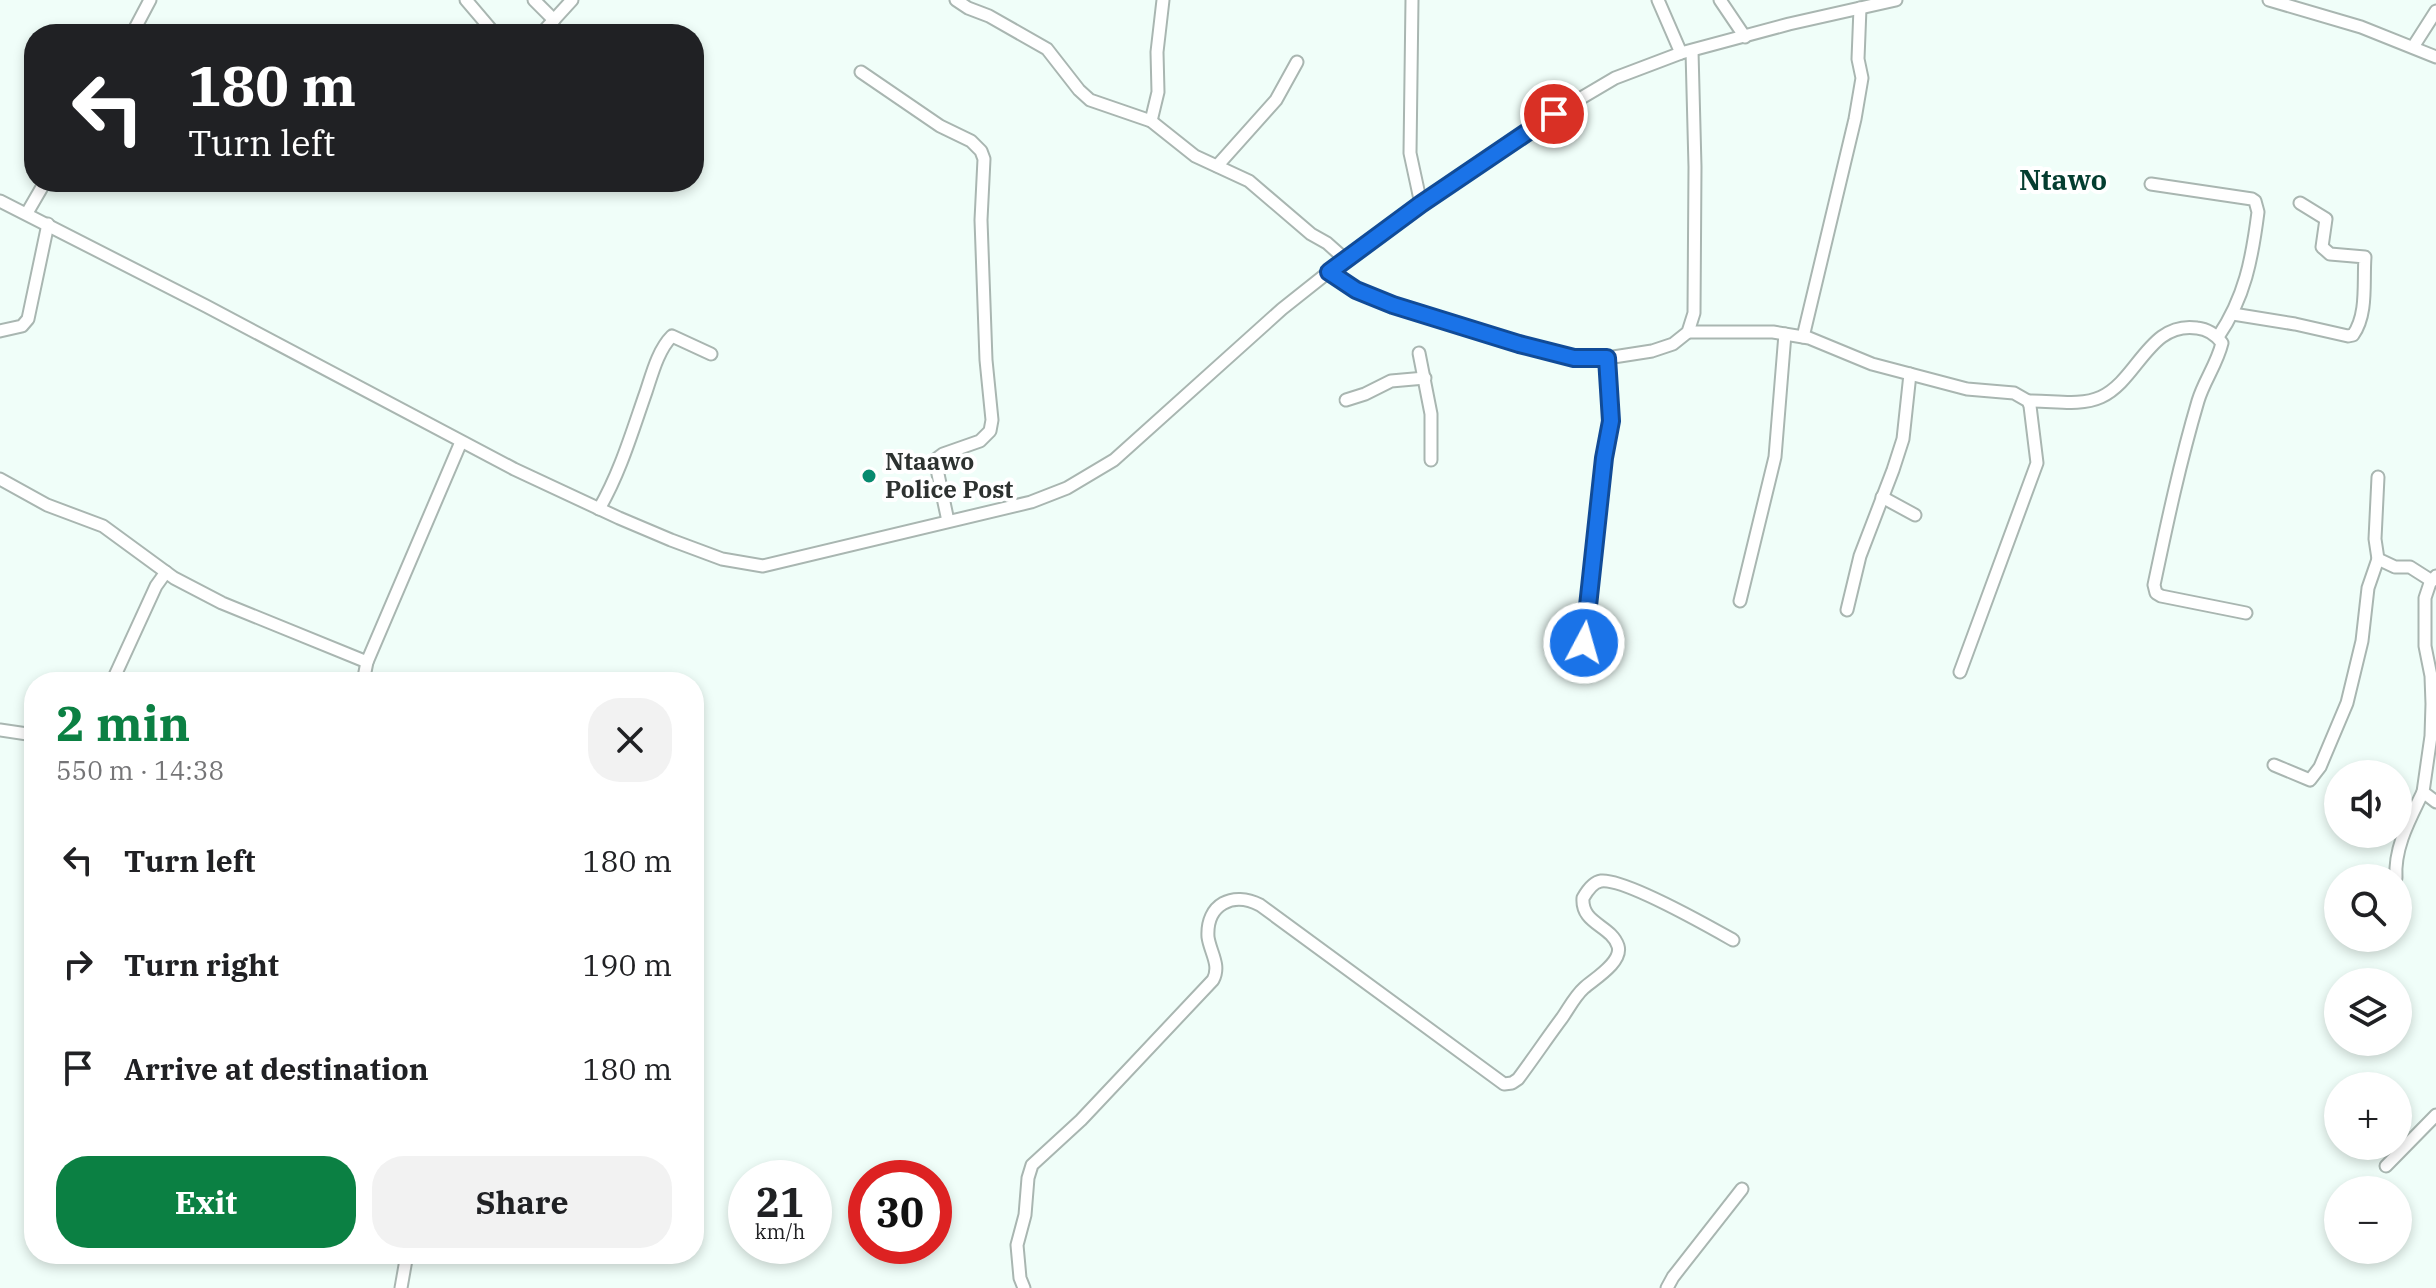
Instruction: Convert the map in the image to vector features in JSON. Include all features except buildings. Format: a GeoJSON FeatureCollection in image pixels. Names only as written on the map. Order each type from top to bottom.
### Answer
{"type":"FeatureCollection","features":[{"type":"Feature","properties":{"kind":"street"},"geometry":{"type":"LineString","coordinates":[[137,24],[150,0]]}},
{"type":"Feature","properties":{"kind":"street"},"geometry":{"type":"LineString","coordinates":[[466,0],[486,24]]}},
{"type":"Feature","properties":{"kind":"street"},"geometry":{"type":"LineString","coordinates":[[534,0],[554,20]]}},
{"type":"Feature","properties":{"kind":"street"},"geometry":{"type":"LineString","coordinates":[[550,24],[572,0]]}},
{"type":"Feature","properties":{"kind":"street"},"geometry":{"type":"LineString","coordinates":[[956,0],[1047,49],[1090,100],[1151,121],[1195,156],[1249,181],[1345,259]]}},
{"type":"Feature","properties":{"kind":"street"},"geometry":{"type":"LineString","coordinates":[[1151,121],[1158,92],[1157,52],[1163,0]]}},
{"type":"Feature","properties":{"kind":"street"},"geometry":{"type":"LineString","coordinates":[[1412,0],[1410,153],[1421,204]]}},
{"type":"Feature","properties":{"kind":"street"},"geometry":{"type":"LineString","coordinates":[[1329,272],[1356,290],[1393,305],[1574,358],[1607,358],[1652,351],[1673,344],[1688,332],[1694,313],[1695,167],[1687,52],[1658,0]]}},
{"type":"Feature","properties":{"kind":"street"},"geometry":{"type":"LineString","coordinates":[[1720,0],[1745,37]]}},
{"type":"Feature","properties":{"kind":"street"},"geometry":{"type":"LineString","coordinates":[[0,201],[461,442],[599,509],[722,559],[763,566],[1031,502],[1067,488],[1093,474],[1125,450],[1282,309],[1345,259],[1554,114],[1615,78],[1687,52],[1896,0]]}},
{"type":"Feature","properties":{"kind":"street"},"geometry":{"type":"LineString","coordinates":[[2269,0],[2361,27],[2436,57]]}},
{"type":"Feature","properties":{"kind":"street"},"geometry":{"type":"LineString","coordinates":[[1803,337],[1855,119],[1862,78],[1858,59],[1860,8]]}},
{"type":"Feature","properties":{"kind":"street"},"geometry":{"type":"LineString","coordinates":[[2413,47],[2436,11]]}},
{"type":"Feature","properties":{"kind":"street"},"geometry":{"type":"LineString","coordinates":[[1217,166],[1276,100],[1297,62]]}},
{"type":"Feature","properties":{"kind":"street"},"geometry":{"type":"LineString","coordinates":[[861,72],[940,126],[971,141],[984,159],[981,220],[986,360],[992,420],[990,431],[980,441],[943,454],[935,460],[948,521]]}},
{"type":"Feature","properties":{"kind":"street"},"geometry":{"type":"LineString","coordinates":[[2151,184],[2255,201],[2258,212],[2248,275],[2233,314],[2218,337]]}},
{"type":"Feature","properties":{"kind":"street"},"geometry":{"type":"LineString","coordinates":[[27,213],[39,192]]}},
{"type":"Feature","properties":{"kind":"street"},"geometry":{"type":"LineString","coordinates":[[2233,314],[2348,336],[2356,331],[2362,312],[2365,257],[2330,254],[2322,247],[2326,219],[2300,203]]}},
{"type":"Feature","properties":{"kind":"street"},"geometry":{"type":"LineString","coordinates":[[0,331],[22,326],[28,319],[48,224]]}},
{"type":"Feature","properties":{"kind":"street"},"geometry":{"type":"LineString","coordinates":[[1688,332],[1773,332],[1803,337],[1872,364],[1967,389],[2014,393],[2028,401],[2083,403],[2113,391],[2166,332],[2184,326],[2202,328],[2222,343],[2201,392],[2179,465],[2154,585],[2156,593],[2161,596],[2246,613]]}},
{"type":"Feature","properties":{"kind":"street"},"geometry":{"type":"LineString","coordinates":[[1740,601],[1775,457],[1785,334]]}},
{"type":"Feature","properties":{"kind":"street"},"geometry":{"type":"LineString","coordinates":[[599,509],[611,488],[666,341],[672,336],[711,354]]}},
{"type":"Feature","properties":{"kind":"street"},"geometry":{"type":"LineString","coordinates":[[1419,353],[1431,414],[1431,460]]}},
{"type":"Feature","properties":{"kind":"street"},"geometry":{"type":"LineString","coordinates":[[1584,643],[1604,458],[1611,421],[1607,358]]}},
{"type":"Feature","properties":{"kind":"street"},"geometry":{"type":"LineString","coordinates":[[1847,610],[1860,556],[1903,439],[1910,374]]}},
{"type":"Feature","properties":{"kind":"street"},"geometry":{"type":"LineString","coordinates":[[1346,400],[1391,381],[1425,378]]}},
{"type":"Feature","properties":{"kind":"street"},"geometry":{"type":"LineString","coordinates":[[1960,672],[2037,463],[2028,401]]}},
{"type":"Feature","properties":{"kind":"street"},"geometry":{"type":"LineString","coordinates":[[365,672],[461,442]]}},
{"type":"Feature","properties":{"kind":"street"},"geometry":{"type":"LineString","coordinates":[[2274,765],[2310,780],[2320,767],[2347,703],[2362,641],[2368,588],[2378,559],[2375,539],[2378,477]]}},
{"type":"Feature","properties":{"kind":"street"},"geometry":{"type":"LineString","coordinates":[[0,479],[47,505],[103,526],[166,572],[222,603],[367,662]]}},
{"type":"Feature","properties":{"kind":"street"},"geometry":{"type":"LineString","coordinates":[[1882,497],[1915,515]]}},
{"type":"Feature","properties":{"kind":"street"},"geometry":{"type":"LineString","coordinates":[[2378,559],[2395,567],[2410,567],[2434,578],[2425,598],[2425,646],[2432,704],[2429,758],[2423,792],[2406,827],[2398,851],[2398,864]]}},
{"type":"Feature","properties":{"kind":"street"},"geometry":{"type":"LineString","coordinates":[[117,672],[156,586],[166,572]]}},
{"type":"Feature","properties":{"kind":"street"},"geometry":{"type":"LineString","coordinates":[[0,730],[24,734]]}},
{"type":"Feature","properties":{"kind":"street"},"geometry":{"type":"LineString","coordinates":[[2423,792],[2436,802]]}},
{"type":"Feature","properties":{"kind":"street"},"geometry":{"type":"LineString","coordinates":[[1024,1288],[1017,1245],[1032,1165],[1081,1120],[1213,980],[1216,967],[1208,934],[1210,921],[1222,904],[1233,898],[1246,898],[1260,905],[1504,1084],[1518,1079],[1582,990],[1612,963],[1618,952],[1617,944],[1610,935],[1585,911],[1583,898],[1594,884],[1601,881],[1618,884],[1687,914],[1733,940]]}},
{"type":"Feature","properties":{"kind":"street"},"geometry":{"type":"LineString","coordinates":[[2386,1166],[2436,1115]]}},
{"type":"Feature","properties":{"kind":"street"},"geometry":{"type":"LineString","coordinates":[[1667,1288],[1742,1189]]}},
{"type":"Feature","properties":{"kind":"street"},"geometry":{"type":"LineString","coordinates":[[401,1288],[405,1264]]}},
{"type":"Feature","properties":{"kind":"place","name":"Ntaawo Police Post"},"geometry":{"type":"Point","coordinates":[869,476]}},
{"type":"Feature","properties":{"kind":"district","name":"Ntawo"},"geometry":{"type":"Point","coordinates":[2063,180]}},
{"type":"Feature","properties":{"kind":"route"},"geometry":{"type":"LineString","coordinates":[[1554,114],[1421,204],[1329,272],[1356,290],[1393,305],[1519,344],[1574,358],[1607,358],[1611,421],[1604,458],[1584,643]]}}]}
